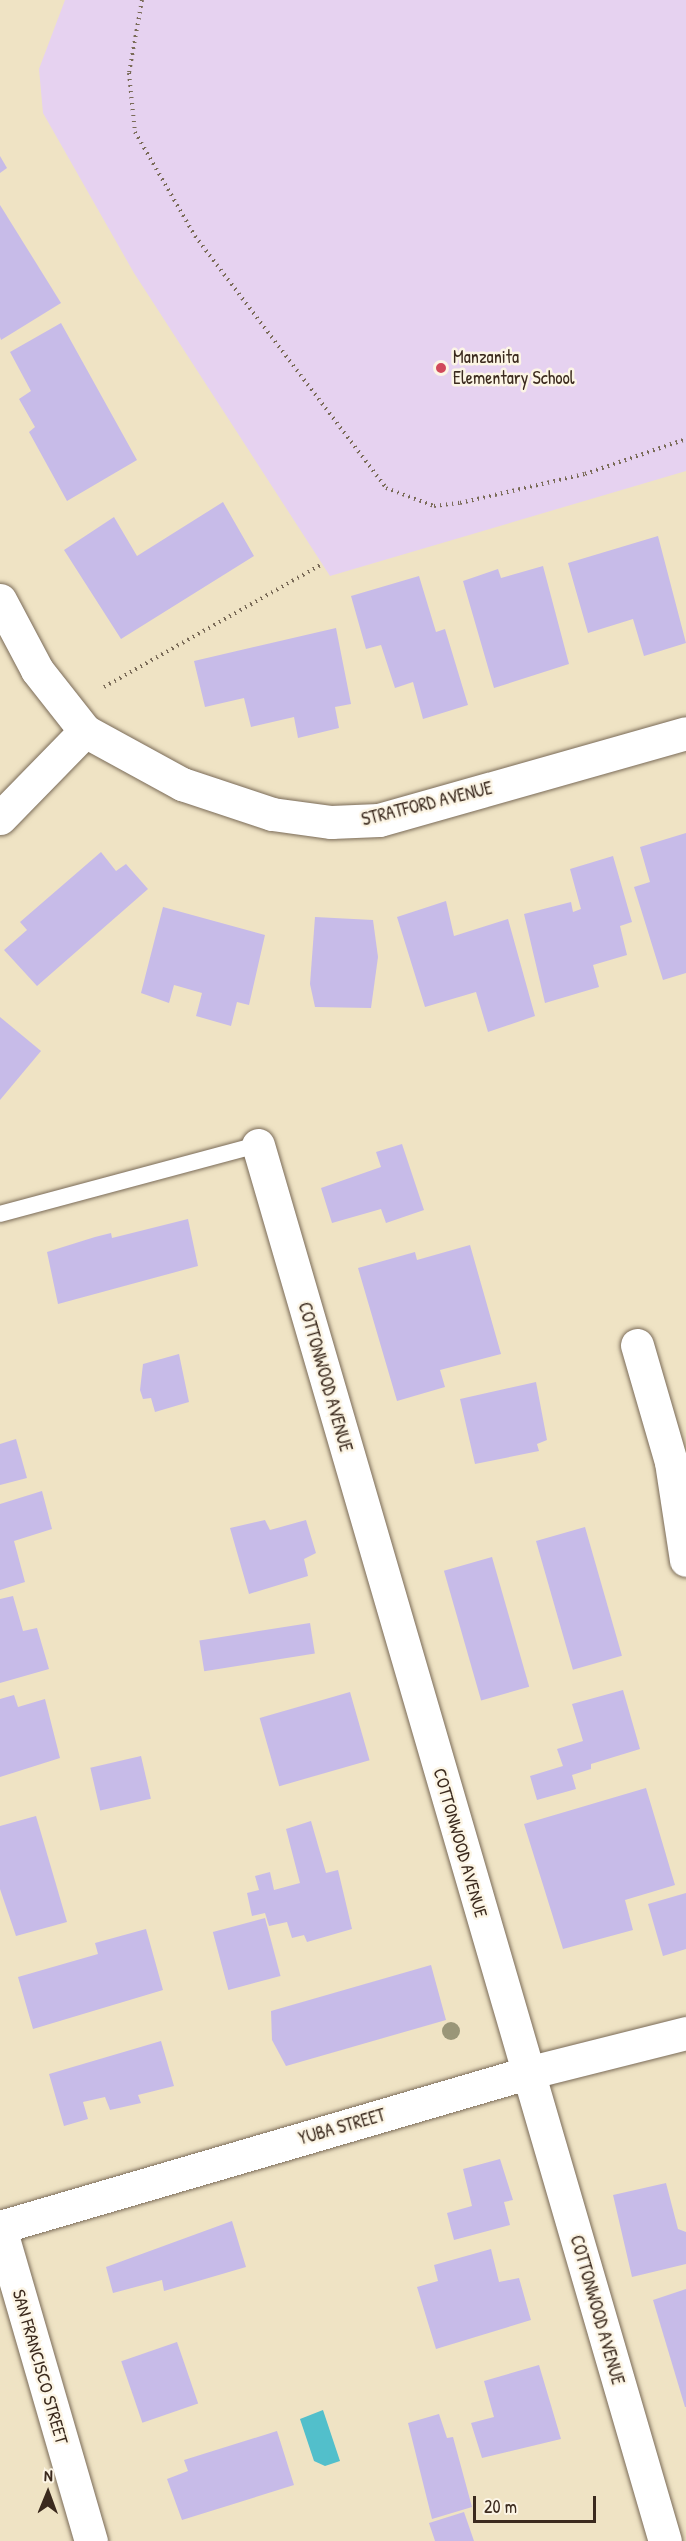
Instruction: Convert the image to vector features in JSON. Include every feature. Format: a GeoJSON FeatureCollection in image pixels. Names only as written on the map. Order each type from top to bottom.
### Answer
{"type":"FeatureCollection","features":[{"type":"Feature","properties":{"kind":"street","name":"STRATFORD AVENUE"},"geometry":{"type":"LineString","coordinates":[[0,600],[37,669],[85,731],[182,784],[230,803],[272,814],[356,823],[686,733]]}},
{"type":"Feature","properties":{"kind":"street"},"geometry":{"type":"LineString","coordinates":[[0,818],[85,731]]}},
{"type":"Feature","properties":{"kind":"street","name":"COTTONWOOD AVENUE"},"geometry":{"type":"LineString","coordinates":[[258,1145],[665,2541]]}},
{"type":"Feature","properties":{"kind":"street"},"geometry":{"type":"LineString","coordinates":[[637,1345],[671,1462],[684,1552]]}},
{"type":"Feature","properties":{"kind":"street","name":"YUBA STREET"},"geometry":{"type":"LineString","coordinates":[[0,2227],[527,2073],[686,2033]]}},
{"type":"Feature","properties":{"kind":"street","name":"SAN FRANCISCO STREET"},"geometry":{"type":"LineString","coordinates":[[0,2227],[91,2541]]}},
{"type":"Feature","properties":{"kind":"lane"},"geometry":{"type":"LineString","coordinates":[[0,1214],[258,1145]]}},
{"type":"Feature","properties":{"kind":"path"},"geometry":{"type":"LineString","coordinates":[[142,0],[129,73],[135,132],[195,236],[386,488],[434,506],[487,499],[686,440]]}},
{"type":"Feature","properties":{"kind":"path"},"geometry":{"type":"LineString","coordinates":[[104,687],[322,564]]}},
{"type":"Feature","properties":{"kind":"shaded area","name":"Manzanita Elementary School"},"geometry":{"type":"Polygon","coordinates":[[[65,0],[686,0],[686,471],[330,576],[134,273],[43,113],[39,69],[65,0]]]}},
{"type":"Feature","properties":{"kind":"water"},"geometry":{"type":"Polygon","coordinates":[[[323,2410],[340,2461],[325,2466],[314,2461],[300,2419],[323,2410]]]}},
{"type":"Feature","properties":{"kind":"building"},"geometry":{"type":"Polygon","coordinates":[[[0,156],[7,168],[0,173],[0,156]]]}},
{"type":"Feature","properties":{"kind":"building"},"geometry":{"type":"Polygon","coordinates":[[[0,205],[61,303],[1,340],[0,337],[0,205]]]}},
{"type":"Feature","properties":{"kind":"building"},"geometry":{"type":"Polygon","coordinates":[[[61,323],[137,460],[67,501],[29,432],[35,427],[19,399],[31,391],[10,352],[61,323]]]}},
{"type":"Feature","properties":{"kind":"building"},"geometry":{"type":"Polygon","coordinates":[[[223,502],[254,556],[121,639],[64,550],[114,517],[137,556],[223,502]]]}},
{"type":"Feature","properties":{"kind":"building"},"geometry":{"type":"Polygon","coordinates":[[[658,536],[686,643],[644,656],[633,619],[588,633],[568,563],[658,536]]]}},
{"type":"Feature","properties":{"kind":"building"},"geometry":{"type":"Polygon","coordinates":[[[543,566],[569,664],[494,688],[463,581],[498,569],[501,578],[543,566]]]}},
{"type":"Feature","properties":{"kind":"building"},"geometry":{"type":"Polygon","coordinates":[[[419,576],[436,632],[445,629],[468,705],[423,719],[413,682],[395,688],[381,645],[366,649],[351,596],[419,576]]]}},
{"type":"Feature","properties":{"kind":"building"},"geometry":{"type":"Polygon","coordinates":[[[336,628],[351,704],[335,707],[339,728],[298,738],[294,717],[251,727],[244,698],[205,707],[194,661],[336,628]]]}},
{"type":"Feature","properties":{"kind":"building"},"geometry":{"type":"Polygon","coordinates":[[[686,833],[686,973],[663,980],[634,887],[650,882],[640,847],[686,833]]]}},
{"type":"Feature","properties":{"kind":"building"},"geometry":{"type":"Polygon","coordinates":[[[101,852],[116,871],[126,864],[148,889],[37,986],[4,950],[27,930],[20,922],[101,852]]]}},
{"type":"Feature","properties":{"kind":"building"},"geometry":{"type":"Polygon","coordinates":[[[613,856],[632,922],[620,926],[627,955],[593,965],[599,987],[545,1003],[524,914],[571,902],[573,912],[581,909],[570,869],[613,856]]]}},
{"type":"Feature","properties":{"kind":"building"},"geometry":{"type":"Polygon","coordinates":[[[446,901],[454,936],[508,919],[535,1016],[488,1032],[476,992],[425,1007],[397,917],[446,901]]]}},
{"type":"Feature","properties":{"kind":"building"},"geometry":{"type":"Polygon","coordinates":[[[163,907],[265,935],[249,1005],[237,1002],[231,1026],[196,1016],[202,993],[174,985],[169,1003],[141,993],[163,907]]]}},
{"type":"Feature","properties":{"kind":"building"},"geometry":{"type":"Polygon","coordinates":[[[315,917],[373,920],[378,957],[371,1008],[315,1007],[310,984],[315,917]]]}},
{"type":"Feature","properties":{"kind":"building"},"geometry":{"type":"Polygon","coordinates":[[[0,1017],[41,1051],[0,1100],[0,1017]]]}},
{"type":"Feature","properties":{"kind":"building"},"geometry":{"type":"Polygon","coordinates":[[[402,1144],[424,1210],[386,1223],[381,1209],[332,1223],[321,1188],[381,1167],[376,1152],[402,1144]]]}},
{"type":"Feature","properties":{"kind":"building"},"geometry":{"type":"Polygon","coordinates":[[[188,1219],[198,1266],[58,1304],[47,1252],[111,1233],[112,1238],[188,1219]]]}},
{"type":"Feature","properties":{"kind":"building"},"geometry":{"type":"Polygon","coordinates":[[[470,1245],[501,1354],[440,1370],[445,1387],[397,1401],[358,1268],[415,1252],[417,1260],[470,1245]]]}},
{"type":"Feature","properties":{"kind":"building"},"geometry":{"type":"Polygon","coordinates":[[[179,1354],[189,1402],[155,1412],[151,1398],[143,1399],[140,1390],[143,1364],[179,1354]]]}},
{"type":"Feature","properties":{"kind":"building"},"geometry":{"type":"Polygon","coordinates":[[[536,1382],[547,1440],[537,1444],[539,1451],[475,1464],[460,1399],[536,1382]]]}},
{"type":"Feature","properties":{"kind":"building"},"geometry":{"type":"Polygon","coordinates":[[[16,1439],[27,1478],[0,1485],[0,1444],[16,1439]]]}},
{"type":"Feature","properties":{"kind":"building"},"geometry":{"type":"Polygon","coordinates":[[[42,1491],[52,1529],[14,1541],[25,1582],[0,1590],[0,1504],[42,1491]]]}},
{"type":"Feature","properties":{"kind":"building"},"geometry":{"type":"Polygon","coordinates":[[[265,1520],[270,1530],[306,1520],[316,1553],[304,1559],[308,1576],[249,1594],[230,1528],[265,1520]]]}},
{"type":"Feature","properties":{"kind":"building"},"geometry":{"type":"Polygon","coordinates":[[[585,1527],[622,1656],[573,1670],[536,1541],[585,1527]]]}},
{"type":"Feature","properties":{"kind":"building"},"geometry":{"type":"Polygon","coordinates":[[[492,1557],[529,1687],[481,1701],[444,1571],[492,1557]]]}},
{"type":"Feature","properties":{"kind":"building"},"geometry":{"type":"Polygon","coordinates":[[[13,1596],[23,1631],[37,1628],[49,1669],[0,1683],[0,1599],[13,1596]]]}},
{"type":"Feature","properties":{"kind":"building"},"geometry":{"type":"Polygon","coordinates":[[[310,1623],[315,1654],[204,1671],[199,1641],[310,1623]]]}},
{"type":"Feature","properties":{"kind":"building"},"geometry":{"type":"Polygon","coordinates":[[[623,1690],[640,1749],[591,1764],[591,1769],[572,1775],[576,1789],[537,1800],[530,1776],[563,1766],[557,1749],[583,1741],[572,1704],[623,1690]]]}},
{"type":"Feature","properties":{"kind":"building"},"geometry":{"type":"Polygon","coordinates":[[[350,1692],[370,1760],[279,1786],[260,1718],[350,1692]]]}},
{"type":"Feature","properties":{"kind":"building"},"geometry":{"type":"Polygon","coordinates":[[[14,1695],[18,1707],[45,1699],[60,1758],[0,1777],[0,1699],[14,1695]]]}},
{"type":"Feature","properties":{"kind":"building"},"geometry":{"type":"Polygon","coordinates":[[[141,1756],[151,1799],[100,1811],[90,1768],[141,1756]]]}},
{"type":"Feature","properties":{"kind":"building"},"geometry":{"type":"Polygon","coordinates":[[[646,1788],[675,1885],[625,1900],[633,1930],[563,1949],[524,1824],[646,1788]]]}},
{"type":"Feature","properties":{"kind":"building"},"geometry":{"type":"Polygon","coordinates":[[[36,1816],[67,1922],[16,1936],[0,1889],[0,1826],[36,1816]]]}},
{"type":"Feature","properties":{"kind":"building"},"geometry":{"type":"Polygon","coordinates":[[[311,1821],[326,1873],[338,1870],[352,1929],[307,1942],[304,1935],[292,1938],[287,1922],[269,1926],[265,1913],[252,1916],[247,1893],[259,1890],[255,1876],[270,1872],[274,1890],[300,1883],[286,1829],[311,1821]]]}},
{"type":"Feature","properties":{"kind":"building"},"geometry":{"type":"Polygon","coordinates":[[[686,1893],[686,1949],[663,1956],[648,1904],[686,1893]]]}},
{"type":"Feature","properties":{"kind":"building"},"geometry":{"type":"Polygon","coordinates":[[[265,1918],[281,1976],[228,1990],[213,1932],[265,1918]]]}},
{"type":"Feature","properties":{"kind":"building"},"geometry":{"type":"Polygon","coordinates":[[[146,1929],[163,1990],[33,2029],[18,1977],[98,1954],[95,1943],[146,1929]]]}},
{"type":"Feature","properties":{"kind":"building"},"geometry":{"type":"Polygon","coordinates":[[[431,1965],[446,2020],[286,2066],[272,2040],[271,2011],[431,1965]]]}},
{"type":"Feature","properties":{"kind":"building"},"geometry":{"type":"Polygon","coordinates":[[[161,2041],[174,2086],[138,2095],[141,2103],[110,2110],[105,2097],[83,2102],[88,2119],[64,2126],[49,2074],[161,2041]]]}},
{"type":"Feature","properties":{"kind":"building"},"geometry":{"type":"Polygon","coordinates":[[[500,2159],[513,2200],[504,2202],[510,2225],[454,2240],[447,2213],[472,2206],[463,2169],[500,2159]]]}},
{"type":"Feature","properties":{"kind":"building"},"geometry":{"type":"Polygon","coordinates":[[[666,2183],[678,2229],[686,2232],[686,2264],[632,2277],[613,2195],[666,2183]]]}},
{"type":"Feature","properties":{"kind":"building"},"geometry":{"type":"Polygon","coordinates":[[[232,2221],[246,2267],[164,2291],[162,2280],[113,2293],[106,2267],[232,2221]]]}},
{"type":"Feature","properties":{"kind":"building"},"geometry":{"type":"Polygon","coordinates":[[[491,2249],[499,2282],[519,2278],[531,2320],[436,2349],[417,2287],[438,2281],[434,2265],[491,2249]]]}},
{"type":"Feature","properties":{"kind":"building"},"geometry":{"type":"Polygon","coordinates":[[[686,2289],[686,2407],[685,2407],[653,2300],[686,2289]]]}},
{"type":"Feature","properties":{"kind":"building"},"geometry":{"type":"Polygon","coordinates":[[[177,2342],[198,2403],[142,2423],[121,2361],[177,2342]]]}},
{"type":"Feature","properties":{"kind":"building"},"geometry":{"type":"Polygon","coordinates":[[[539,2365],[561,2439],[482,2458],[471,2423],[494,2417],[484,2381],[539,2365]]]}},
{"type":"Feature","properties":{"kind":"building"},"geometry":{"type":"Polygon","coordinates":[[[439,2414],[447,2438],[453,2437],[472,2507],[432,2519],[408,2423],[439,2414]]]}},
{"type":"Feature","properties":{"kind":"building"},"geometry":{"type":"Polygon","coordinates":[[[277,2431],[294,2485],[182,2520],[167,2479],[188,2471],[184,2460],[277,2431]]]}},
{"type":"Feature","properties":{"kind":"building"},"geometry":{"type":"Polygon","coordinates":[[[464,2512],[474,2541],[435,2541],[429,2523],[464,2512]]]}},
{"type":"Feature","properties":{"kind":"place","name":"Manzanita Elementary School"},"geometry":{"type":"Point","coordinates":[441,368]}}]}
